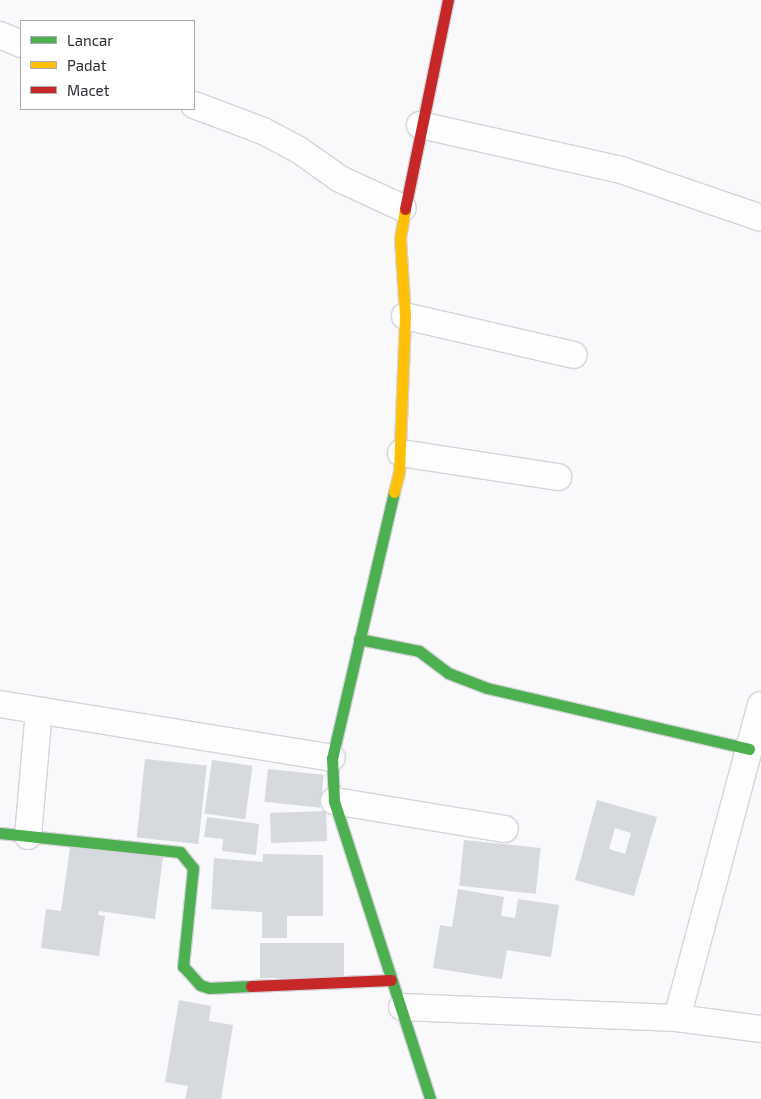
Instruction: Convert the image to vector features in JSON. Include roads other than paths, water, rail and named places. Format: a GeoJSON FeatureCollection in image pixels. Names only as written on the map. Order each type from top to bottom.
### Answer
{"type":"FeatureCollection","features":[{"type":"Feature","properties":{"kind":"street"},"geometry":{"type":"LineString","coordinates":[[430,1099],[334,801],[332,758],[401,453],[405,316],[400,238],[403,208],[448,0]]}},
{"type":"Feature","properties":{"kind":"street"},"geometry":{"type":"LineString","coordinates":[[0,35],[20,44]]}},
{"type":"Feature","properties":{"kind":"street"},"geometry":{"type":"LineString","coordinates":[[195,105],[263,131],[299,150],[340,179],[403,208]]}},
{"type":"Feature","properties":{"kind":"street"},"geometry":{"type":"LineString","coordinates":[[420,125],[621,170],[761,218]]}},
{"type":"Feature","properties":{"kind":"street"},"geometry":{"type":"LineString","coordinates":[[405,316],[574,355]]}},
{"type":"Feature","properties":{"kind":"street"},"geometry":{"type":"LineString","coordinates":[[401,453],[558,477]]}},
{"type":"Feature","properties":{"kind":"street"},"geometry":{"type":"LineString","coordinates":[[359,639],[419,651],[448,673],[487,688],[749,749]]}},
{"type":"Feature","properties":{"kind":"street"},"geometry":{"type":"LineString","coordinates":[[0,704],[332,758]]}},
{"type":"Feature","properties":{"kind":"street"},"geometry":{"type":"LineString","coordinates":[[677,1018],[761,705]]}},
{"type":"Feature","properties":{"kind":"street"},"geometry":{"type":"LineString","coordinates":[[28,836],[39,711]]}},
{"type":"Feature","properties":{"kind":"street"},"geometry":{"type":"LineString","coordinates":[[334,801],[505,829]]}},
{"type":"Feature","properties":{"kind":"street"},"geometry":{"type":"LineString","coordinates":[[0,833],[172,850],[190,861],[193,868],[183,966],[200,985],[209,988],[391,980]]}},
{"type":"Feature","properties":{"kind":"street"},"geometry":{"type":"LineString","coordinates":[[402,1008],[677,1018],[761,1029]]}}]}
